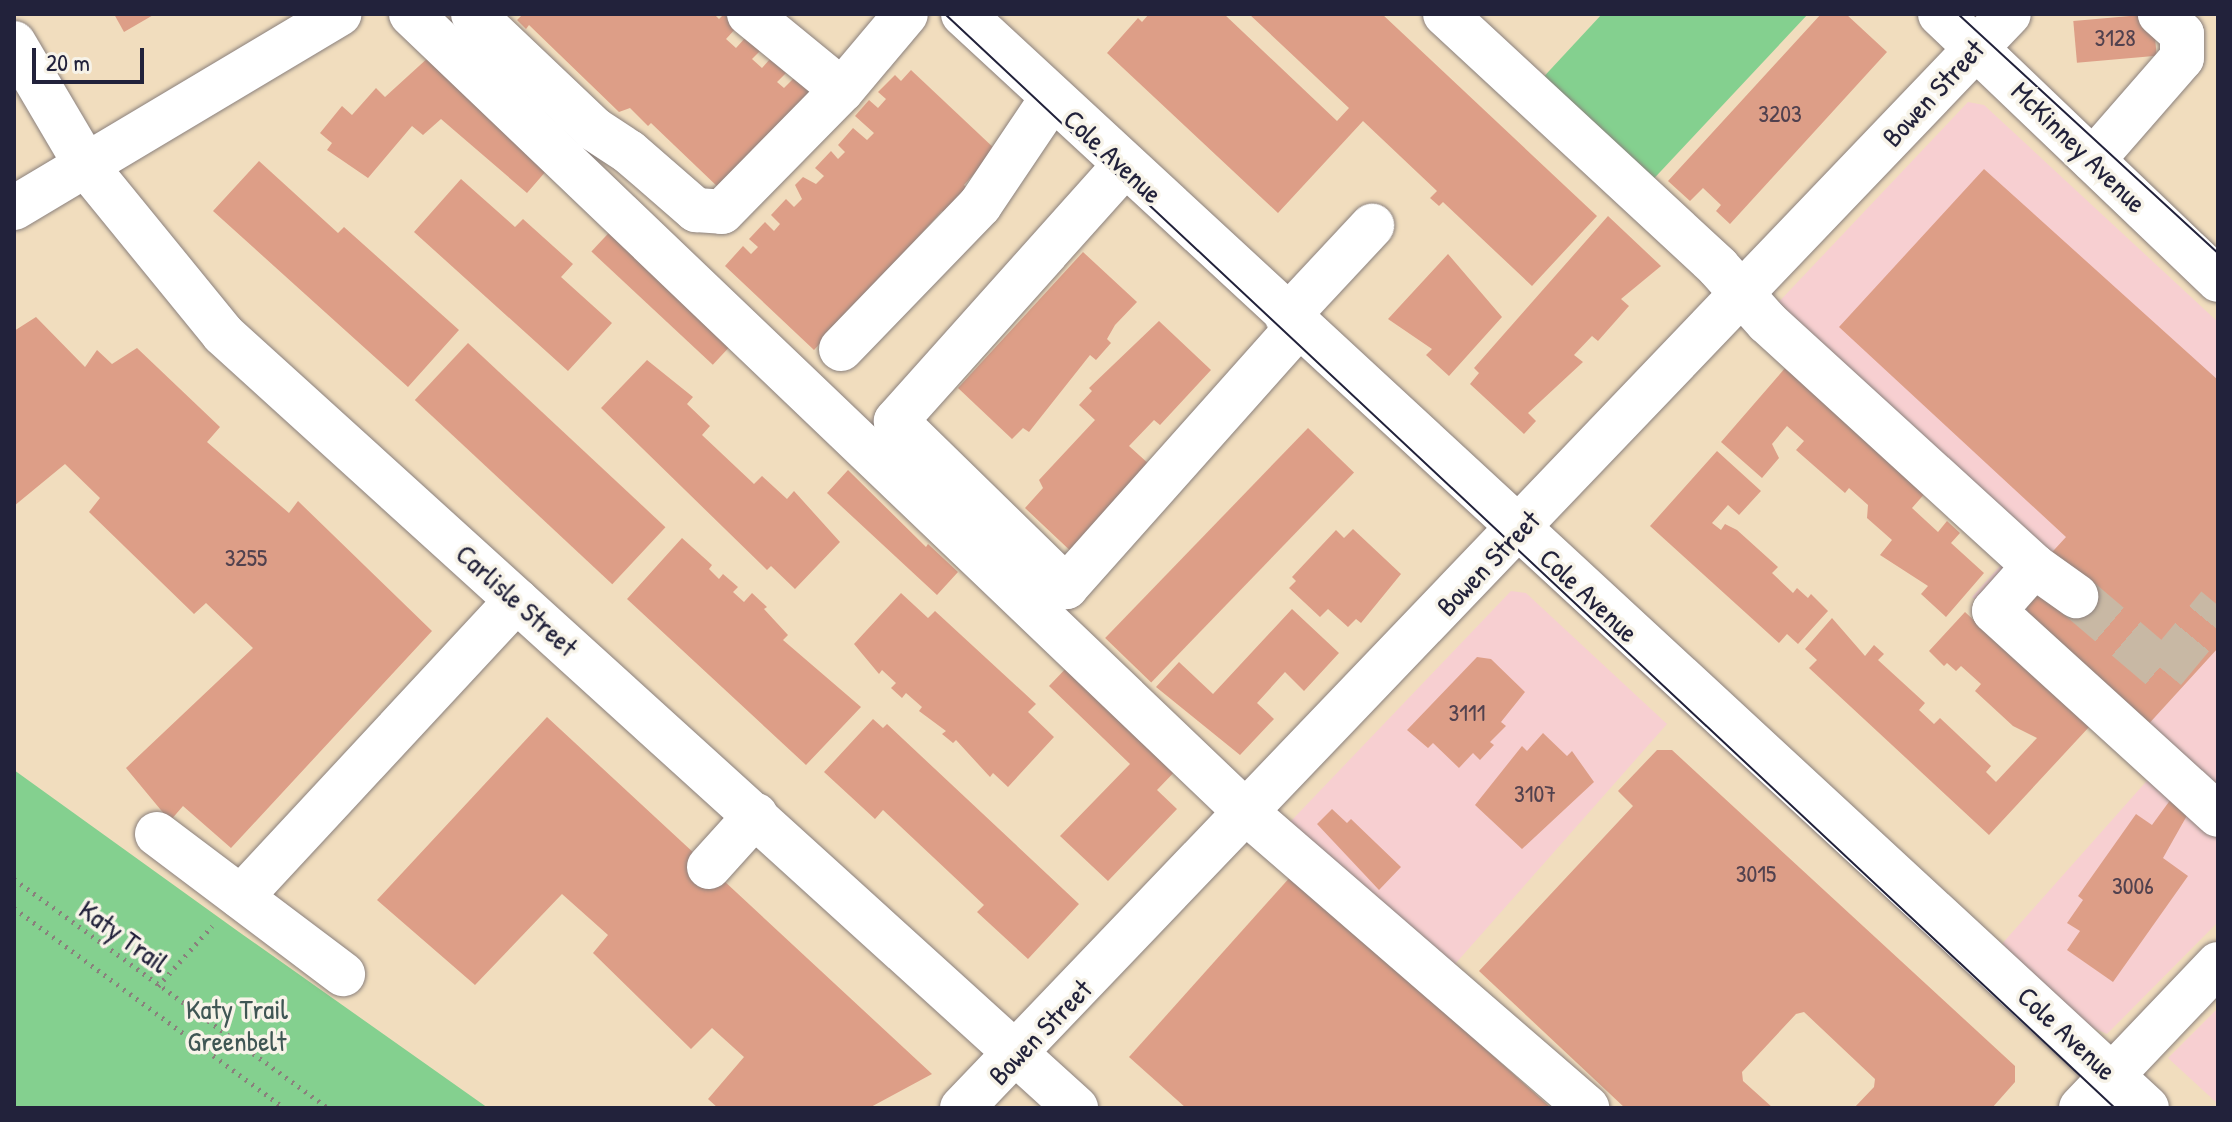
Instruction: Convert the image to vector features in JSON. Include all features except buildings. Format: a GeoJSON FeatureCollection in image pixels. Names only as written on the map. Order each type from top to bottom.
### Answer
{"type":"FeatureCollection","features":[{"type":"Feature","properties":{"kind":"street"},"geometry":{"type":"LineString","coordinates":[[14,208],[340,14]]}},
{"type":"Feature","properties":{"kind":"street"},"geometry":{"type":"LineString","coordinates":[[411,14],[1248,814],[1588,1108]]}},
{"type":"Feature","properties":{"kind":"street"},"geometry":{"type":"LineString","coordinates":[[473,14],[564,104],[696,210],[729,208],[842,90],[906,14]]}},
{"type":"Feature","properties":{"kind":"street"},"geometry":{"type":"LineString","coordinates":[[749,14],[842,90]]}},
{"type":"Feature","properties":{"kind":"street"},"geometry":{"type":"LineString","coordinates":[[1445,14],[2034,566],[2076,596]]}},
{"type":"Feature","properties":{"kind":"street","name":"McKinney Avenue"},"geometry":{"type":"LineString","coordinates":[[1940,14],[2217,278]]}},
{"type":"Feature","properties":{"kind":"street","name":"Bowen Street"},"geometry":{"type":"LineString","coordinates":[[962,1108],[1019,1053],[1248,814],[2009,14]]}},
{"type":"Feature","properties":{"kind":"street"},"geometry":{"type":"LineString","coordinates":[[2093,160],[2182,58],[2182,34],[2160,14]]}},
{"type":"Feature","properties":{"kind":"street","name":"Cole Avenue"},"geometry":{"type":"LineString","coordinates":[[971,16],[1123,167],[2147,1108]]}},
{"type":"Feature","properties":{"kind":"street","name":"Carlisle Street"},"geometry":{"type":"LineString","coordinates":[[14,43],[87,167],[223,334],[1019,1053],[1076,1108]]}},
{"type":"Feature","properties":{"kind":"street"},"geometry":{"type":"LineString","coordinates":[[841,349],[980,205],[1052,98]]}},
{"type":"Feature","properties":{"kind":"street"},"geometry":{"type":"LineString","coordinates":[[1123,167],[896,421],[1066,587],[1372,226]]}},
{"type":"Feature","properties":{"kind":"street"},"geometry":{"type":"LineString","coordinates":[[2034,566],[1994,611],[2218,815]]}},
{"type":"Feature","properties":{"kind":"street"},"geometry":{"type":"LineString","coordinates":[[241,897],[517,600]]}},
{"type":"Feature","properties":{"kind":"street"},"geometry":{"type":"LineString","coordinates":[[709,867],[756,815]]}},
{"type":"Feature","properties":{"kind":"street"},"geometry":{"type":"LineString","coordinates":[[157,834],[343,974]]}},
{"type":"Feature","properties":{"kind":"street"},"geometry":{"type":"LineString","coordinates":[[2081,1108],[2218,964]]}},
{"type":"Feature","properties":{"kind":"path","name":"Katy Trail"},"geometry":{"type":"LineString","coordinates":[[14,879],[328,1108]]}},
{"type":"Feature","properties":{"kind":"path"},"geometry":{"type":"LineString","coordinates":[[14,908],[284,1108]]}},
{"type":"Feature","properties":{"kind":"path"},"geometry":{"type":"LineString","coordinates":[[158,986],[201,942]]}},
{"type":"Feature","properties":{"kind":"shaded area"},"geometry":{"type":"Polygon","coordinates":[[[1968,102],[1984,105],[2218,322],[2218,922],[2107,1034],[2089,1026],[2000,946],[2160,766],[1972,597],[2010,555],[1756,326],[1968,102]]]}},
{"type":"Feature","properties":{"kind":"shaded area"},"geometry":{"type":"Polygon","coordinates":[[[1511,591],[1526,593],[1667,724],[1433,989],[1269,844],[1511,591]]]}},
{"type":"Feature","properties":{"kind":"shaded area"},"geometry":{"type":"Polygon","coordinates":[[[2218,1008],[2218,1104],[2168,1058],[2218,1008]]]}},
{"type":"Feature","properties":{"kind":"green space"},"geometry":{"type":"Polygon","coordinates":[[[1602,14],[1808,14],[1646,187],[1537,84],[1602,14]]]}},
{"type":"Feature","properties":{"kind":"green space","name":"Katy Trail Greenbelt"},"geometry":{"type":"Polygon","coordinates":[[[14,770],[239,932],[488,1108],[14,1108],[14,770]]]}},
{"type":"Feature","properties":{"kind":"tunnel"},"geometry":{"type":"LineString","coordinates":[[2076,596],[2164,671],[2218,606]]}},
{"type":"Feature","properties":{"kind":"tram line"},"geometry":{"type":"LineString","coordinates":[[945,14],[2115,1108]]}},
{"type":"Feature","properties":{"kind":"tram line"},"geometry":{"type":"LineString","coordinates":[[1958,14],[2218,253]]}}]}
